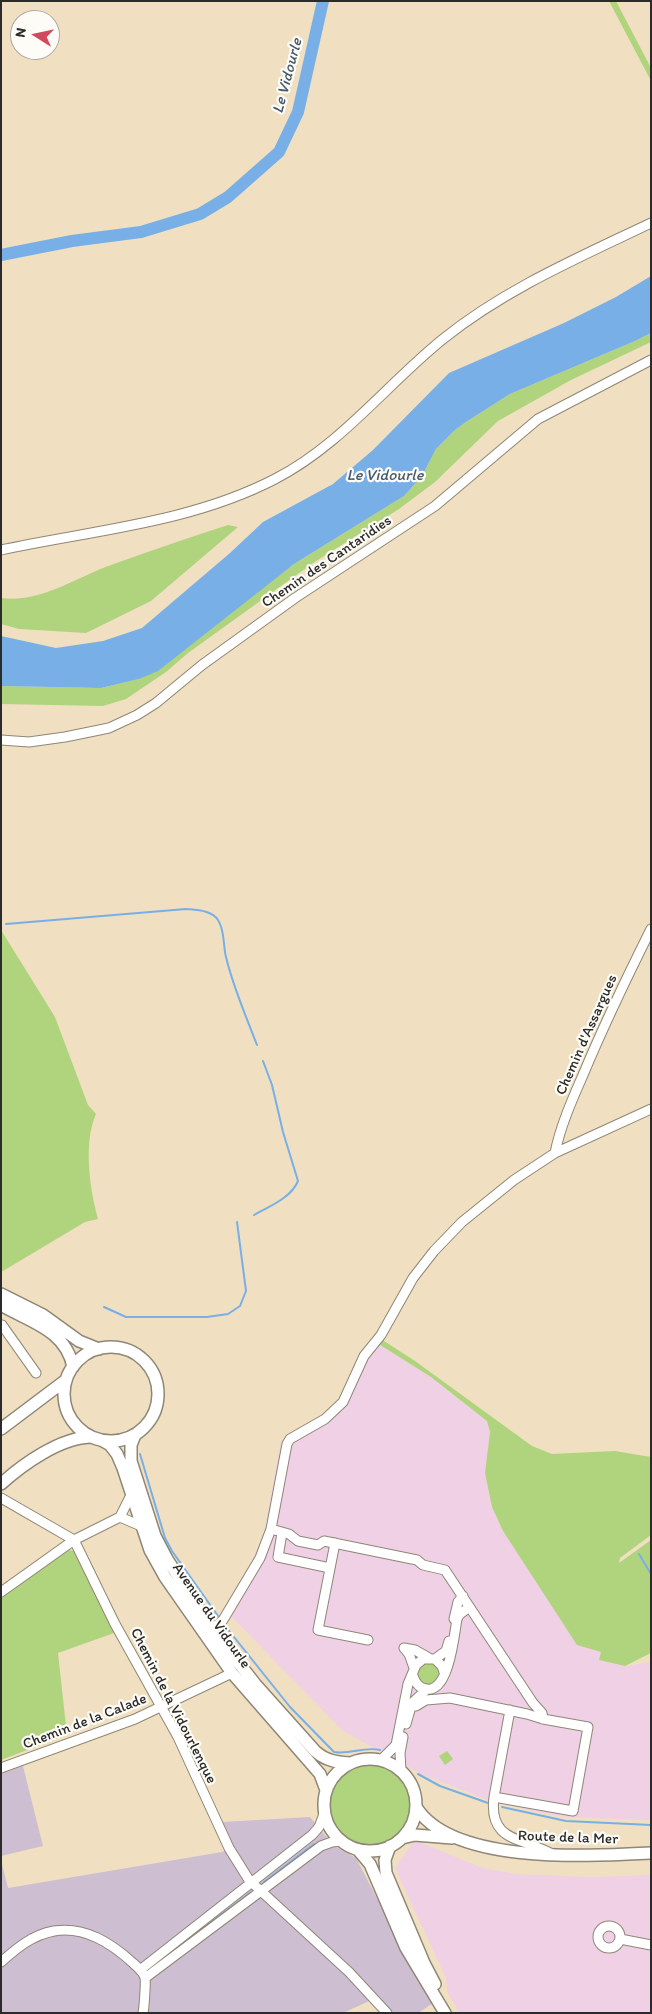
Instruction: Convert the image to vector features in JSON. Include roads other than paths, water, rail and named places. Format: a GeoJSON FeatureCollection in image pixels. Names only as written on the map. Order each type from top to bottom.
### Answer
{"type":"FeatureCollection","features":[{"type":"Feature","properties":{"kind":"main road"},"geometry":{"type":"LineString","coordinates":[[1,1294],[43,1315],[79,1341],[99,1349]]}},
{"type":"Feature","properties":{"kind":"main road"},"geometry":{"type":"LineString","coordinates":[[1,1305],[42,1326],[60,1340],[66,1348],[72,1367]]}},
{"type":"Feature","properties":{"kind":"main road"},"geometry":{"type":"LineString","coordinates":[[109,1347],[130,1351],[146,1363],[154,1376],[158,1391],[155,1412],[150,1421],[135,1435],[123,1440],[103,1441],[90,1437],[77,1427],[68,1413],[64,1397],[66,1380],[72,1367],[87,1354],[99,1349],[109,1347]]}},
{"type":"Feature","properties":{"kind":"main road"},"geometry":{"type":"LineString","coordinates":[[1,1429],[66,1380]]}},
{"type":"Feature","properties":{"kind":"main road","name":"Avenue du Vidourle"},"geometry":{"type":"LineString","coordinates":[[135,1435],[131,1445],[131,1461],[155,1536],[167,1559],[212,1629],[256,1685],[315,1751],[333,1762],[350,1763]]}},
{"type":"Feature","properties":{"kind":"main road"},"geometry":{"type":"LineString","coordinates":[[1,1484],[32,1460],[63,1443],[72,1439],[90,1437]]}},
{"type":"Feature","properties":{"kind":"main road","name":"Avenue du Vidourle"},"geometry":{"type":"LineString","coordinates":[[103,1441],[110,1445],[124,1468],[150,1550],[165,1576],[232,1673],[320,1774],[326,1790]]}},
{"type":"Feature","properties":{"kind":"main road"},"geometry":{"type":"LineString","coordinates":[[358,1850],[374,1851],[390,1846],[402,1838],[412,1824],[416,1807],[412,1788],[401,1771],[392,1764],[381,1760],[360,1760],[350,1763],[338,1771],[326,1790],[324,1814],[330,1829],[341,1841],[358,1850],[370,1864],[410,1956],[445,2013]]}},
{"type":"Feature","properties":{"kind":"main road","name":"Route de la Mer"},"geometry":{"type":"LineString","coordinates":[[416,1807],[428,1822],[455,1838]]}},
{"type":"Feature","properties":{"kind":"main road","name":"Route de la Mer"},"geometry":{"type":"LineString","coordinates":[[402,1838],[415,1835],[455,1838],[506,1850],[554,1855],[651,1853]]}},
{"type":"Feature","properties":{"kind":"main road"},"geometry":{"type":"LineString","coordinates":[[390,1846],[385,1860],[386,1873],[424,1964],[453,2013]]}},
{"type":"Feature","properties":{"kind":"street"},"geometry":{"type":"LineString","coordinates":[[1,550],[103,532],[162,519],[251,491],[300,464],[340,434],[415,363],[449,334],[526,285],[589,251],[651,223]]}},
{"type":"Feature","properties":{"kind":"street","name":"Chemin des Cantaridies"},"geometry":{"type":"LineString","coordinates":[[1,740],[29,742],[65,737],[109,728],[137,715],[156,703],[202,664],[302,593],[435,506],[538,419],[651,360]]}},
{"type":"Feature","properties":{"kind":"street","name":"Chemin d'Assargues"},"geometry":{"type":"LineString","coordinates":[[555,1154],[557,1143],[594,1047],[651,929]]}},
{"type":"Feature","properties":{"kind":"street"},"geometry":{"type":"LineString","coordinates":[[212,1629],[223,1620],[260,1558],[270,1529],[287,1444],[290,1439],[330,1416],[343,1402],[362,1361],[381,1335],[413,1278],[440,1246],[462,1222],[514,1180],[555,1154],[651,1109]]}},
{"type":"Feature","properties":{"kind":"street"},"geometry":{"type":"LineString","coordinates":[[2,1325],[36,1374]]}},
{"type":"Feature","properties":{"kind":"street"},"geometry":{"type":"LineString","coordinates":[[1,1592],[74,1540],[120,1517],[131,1495]]}},
{"type":"Feature","properties":{"kind":"street"},"geometry":{"type":"LineString","coordinates":[[1,1498],[74,1540]]}},
{"type":"Feature","properties":{"kind":"street"},"geometry":{"type":"LineString","coordinates":[[120,1517],[141,1526]]}},
{"type":"Feature","properties":{"kind":"street"},"geometry":{"type":"LineString","coordinates":[[270,1529],[289,1534],[298,1541],[318,1545],[324,1541],[335,1543],[417,1560],[423,1565],[445,1570],[533,1703],[542,1713],[543,1719]]}},
{"type":"Feature","properties":{"kind":"street"},"geometry":{"type":"LineString","coordinates":[[282,1533],[278,1557],[330,1568]]}},
{"type":"Feature","properties":{"kind":"street","name":"Chemin de la Vidourlenque"},"geometry":{"type":"LineString","coordinates":[[74,1540],[115,1624],[178,1737],[230,1848],[252,1883],[261,1891]]}},
{"type":"Feature","properties":{"kind":"street"},"geometry":{"type":"LineString","coordinates":[[335,1543],[318,1630],[368,1640]]}},
{"type":"Feature","properties":{"kind":"street"},"geometry":{"type":"LineString","coordinates":[[381,1760],[396,1745],[408,1684],[414,1672],[420,1661],[432,1659],[446,1651],[457,1605],[463,1596]]}},
{"type":"Feature","properties":{"kind":"street"},"geometry":{"type":"LineString","coordinates":[[401,1771],[400,1753],[408,1715],[414,1700],[428,1689],[436,1688],[442,1682],[444,1672],[449,1664],[459,1615],[469,1607]]}},
{"type":"Feature","properties":{"kind":"street"},"geometry":{"type":"LineString","coordinates":[[438,1699],[428,1689],[416,1684],[409,1654],[404,1648],[415,1650],[440,1663],[444,1672]]}},
{"type":"Feature","properties":{"kind":"street","name":"Chemin de la Calade"},"geometry":{"type":"LineString","coordinates":[[1,1768],[135,1719],[232,1673]]}},
{"type":"Feature","properties":{"kind":"street"},"geometry":{"type":"LineString","coordinates":[[442,1682],[450,1698]]}},
{"type":"Feature","properties":{"kind":"street"},"geometry":{"type":"LineString","coordinates":[[412,1706],[416,1706],[424,1700],[450,1698],[588,1727],[573,1811],[494,1797]]}},
{"type":"Feature","properties":{"kind":"street"},"geometry":{"type":"LineString","coordinates":[[533,1703],[535,1709],[533,1716]]}},
{"type":"Feature","properties":{"kind":"street"},"geometry":{"type":"LineString","coordinates":[[510,1710],[494,1797],[495,1821],[504,1834],[520,1842],[542,1848],[554,1855]]}},
{"type":"Feature","properties":{"kind":"street"},"geometry":{"type":"LineString","coordinates":[[140,1970],[312,1835],[319,1827],[324,1814]]}},
{"type":"Feature","properties":{"kind":"street"},"geometry":{"type":"LineString","coordinates":[[145,1978],[321,1846],[341,1841]]}},
{"type":"Feature","properties":{"kind":"street"},"geometry":{"type":"LineString","coordinates":[[261,1891],[349,1972],[387,2013]]}},
{"type":"Feature","properties":{"kind":"street"},"geometry":{"type":"LineString","coordinates":[[1,1962],[33,1938],[53,1931],[70,1930],[92,1935],[109,1943],[140,1970],[145,1978],[142,2013]]}},
{"type":"Feature","properties":{"kind":"street"},"geometry":{"type":"LineString","coordinates":[[620,1939],[651,1945]]}},
{"type":"Feature","properties":{"kind":"water","name":"Le Vidourle"},"geometry":{"type":"Polygon","coordinates":[[[651,276],[651,333],[510,394],[466,422],[436,449],[422,476],[404,496],[294,564],[158,671],[139,679],[101,688],[1,686],[1,636],[56,648],[103,641],[142,628],[230,553],[263,522],[333,484],[373,450],[449,373],[564,323],[616,297],[651,276]]]}},
{"type":"Feature","properties":{"kind":"waterway","name":"Le Vidourle"},"geometry":{"type":"LineString","coordinates":[[1,255],[72,241],[141,232],[200,214],[228,197],[279,152],[298,112],[323,1]]}},
{"type":"Feature","properties":{"kind":"waterway"},"geometry":{"type":"LineString","coordinates":[[6,924],[186,909],[212,914],[222,928],[225,953],[232,979],[257,1045]]}},
{"type":"Feature","properties":{"kind":"waterway"},"geometry":{"type":"LineString","coordinates":[[254,1215],[285,1197],[298,1181],[283,1132],[272,1085],[263,1061]]}},
{"type":"Feature","properties":{"kind":"waterway"},"geometry":{"type":"LineString","coordinates":[[104,1307],[126,1317],[207,1317],[228,1314],[240,1306],[246,1291],[237,1222]]}},
{"type":"Feature","properties":{"kind":"waterway"},"geometry":{"type":"LineString","coordinates":[[140,1454],[165,1538],[172,1551],[218,1616]]}},
{"type":"Feature","properties":{"kind":"waterway"},"geometry":{"type":"LineString","coordinates":[[639,1554],[651,1574]]}},
{"type":"Feature","properties":{"kind":"waterway"},"geometry":{"type":"LineString","coordinates":[[226,1627],[290,1707],[334,1752],[340,1753],[368,1749],[380,1750]]}},
{"type":"Feature","properties":{"kind":"waterway"},"geometry":{"type":"LineString","coordinates":[[418,1774],[440,1786],[488,1803]]}},
{"type":"Feature","properties":{"kind":"waterway"},"geometry":{"type":"LineString","coordinates":[[502,1807],[566,1821],[651,1825]]}},
{"type":"Feature","properties":{"kind":"waterway"},"geometry":{"type":"LineString","coordinates":[[264,1882],[314,1844]]}},
{"type":"Feature","properties":{"kind":"waterway"},"geometry":{"type":"LineString","coordinates":[[150,1969],[250,1893]]}}]}
